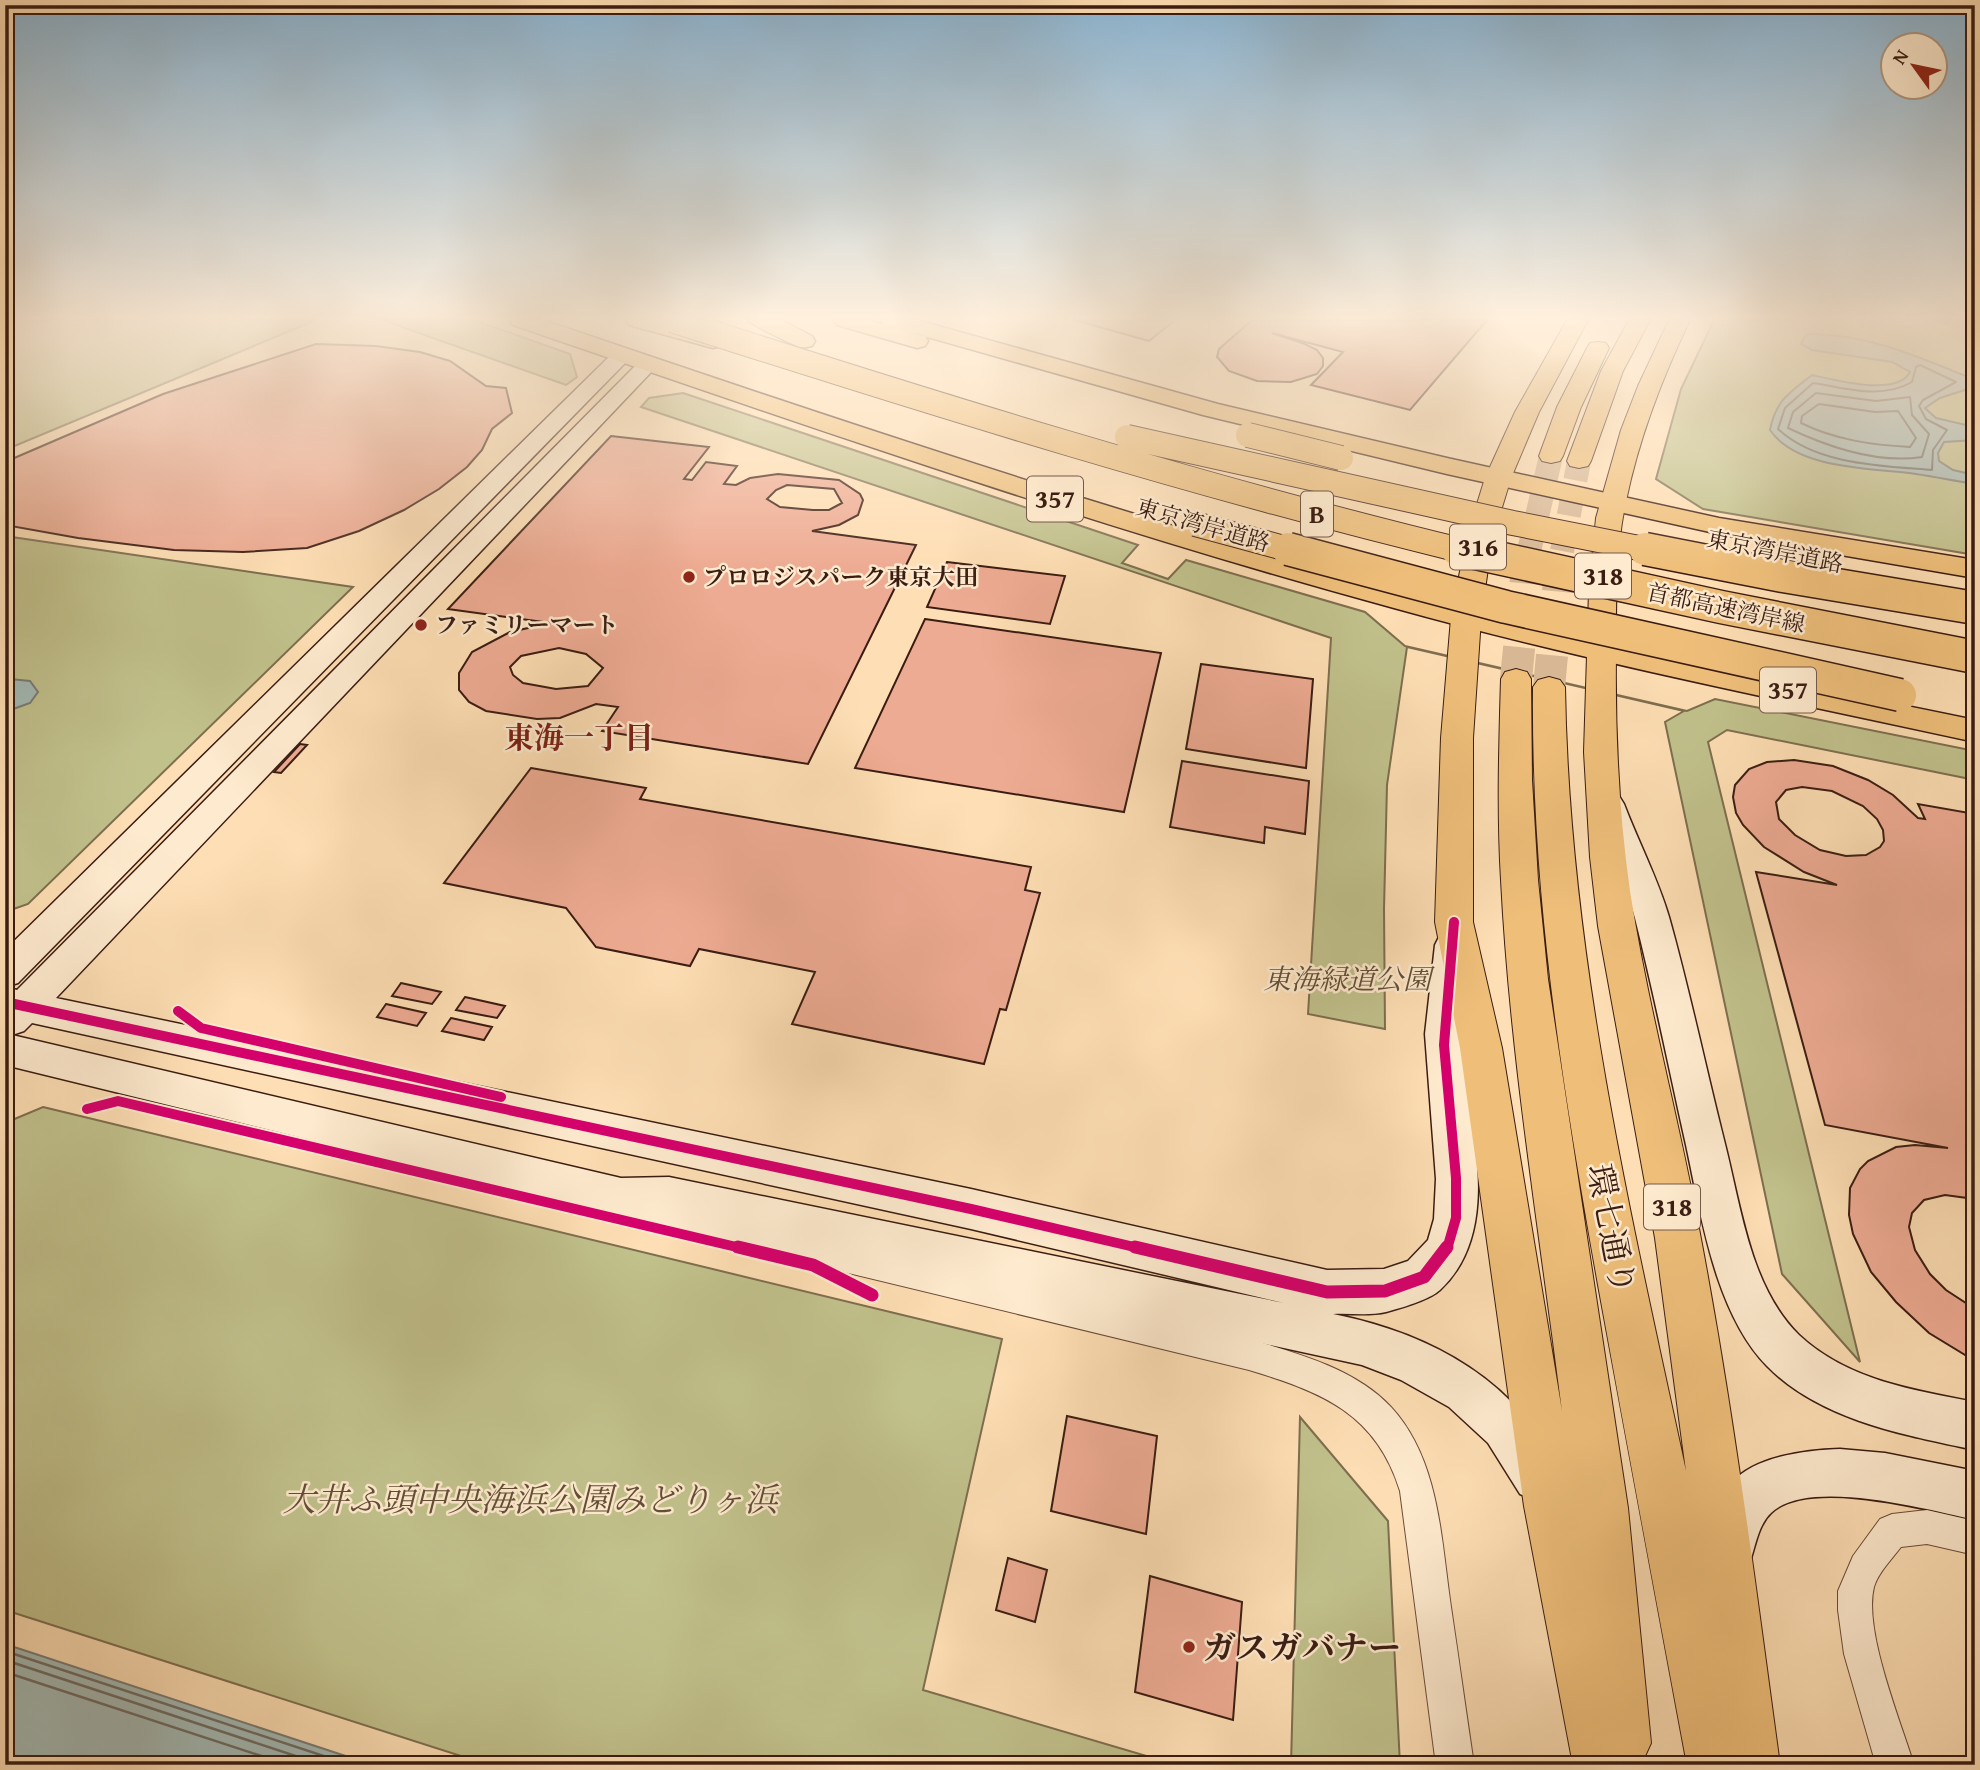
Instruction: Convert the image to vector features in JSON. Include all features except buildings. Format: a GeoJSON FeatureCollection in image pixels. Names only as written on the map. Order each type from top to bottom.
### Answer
{"type":"FeatureCollection","features":[{"type":"Feature","properties":{"kind":"highway","name":"357"},"geometry":{"type":"LineString","coordinates":[[766,403],[1091,511],[1466,618],[1975,731]]}},
{"type":"Feature","properties":{"kind":"highway","name":"東京湾岸道路"},"geometry":{"type":"LineString","coordinates":[[816,403],[1182,520],[1383,576],[1618,634],[1975,710]]}},
{"type":"Feature","properties":{"kind":"highway","name":"首都高速湾岸線"},"geometry":{"type":"LineString","coordinates":[[955,403],[1117,447],[1503,534],[1727,583],[1975,630]]}},
{"type":"Feature","properties":{"kind":"highway","name":"首都高速湾岸線"},"geometry":{"type":"LineString","coordinates":[[986,403],[1298,510],[1502,560],[1975,657]]}},
{"type":"Feature","properties":{"kind":"highway","name":"東京湾岸道路"},"geometry":{"type":"LineString","coordinates":[[1130,403],[1427,479],[1654,528],[1975,586]]}},
{"type":"Feature","properties":{"kind":"highway"},"geometry":{"type":"LineString","coordinates":[[1186,403],[1498,478],[1719,526],[1975,569]]}},
{"type":"Feature","properties":{"kind":"highway","name":"B"},"geometry":{"type":"LineString","coordinates":[[1117,447],[1783,576],[1975,608]]}},
{"type":"Feature","properties":{"kind":"highway","name":"B"},"geometry":{"type":"LineString","coordinates":[[1117,447],[1301,520],[1471,566],[1727,625],[1975,677]]}},
{"type":"Feature","properties":{"kind":"main road","name":"316"},"geometry":{"type":"LineString","coordinates":[[1466,618],[1479,540],[1498,478],[1532,403]]}},
{"type":"Feature","properties":{"kind":"main road"},"geometry":{"type":"LineString","coordinates":[[1551,456],[1572,403]]}},
{"type":"Feature","properties":{"kind":"main road"},"geometry":{"type":"LineString","coordinates":[[1580,461],[1601,403]]}},
{"type":"Feature","properties":{"kind":"main road"},"geometry":{"type":"LineString","coordinates":[[1612,503],[1642,403]]}},
{"type":"Feature","properties":{"kind":"main road","name":"318"},"geometry":{"type":"LineString","coordinates":[[1612,503],[1603,570],[1599,691],[1601,785],[1616,923],[1668,1180],[1685,1280],[1749,1765]]}},
{"type":"Feature","properties":{"kind":"main road"},"geometry":{"type":"LineString","coordinates":[[1466,618],[1457,737],[1454,922],[1481,1048],[1551,1506],[1604,1765]]}},
{"type":"Feature","properties":{"kind":"main road","name":"環七通り"},"geometry":{"type":"LineString","coordinates":[[1622,1765],[1598,1477],[1532,1025],[1516,833],[1514,750],[1533,683],[1548,755],[1559,925],[1575,1030],[1718,1765]]}},
{"type":"Feature","properties":{"kind":"street"},"geometry":{"type":"LineString","coordinates":[[10,1002],[593,403]]}},
{"type":"Feature","properties":{"kind":"street"},"geometry":{"type":"LineString","coordinates":[[10,1002],[593,403]]}},
{"type":"Feature","properties":{"kind":"street"},"geometry":{"type":"LineString","coordinates":[[1601,785],[1651,915],[1727,1235],[1739,1276],[1765,1327],[1798,1363],[1855,1396],[1877,1404],[1975,1426]]}},
{"type":"Feature","properties":{"kind":"street"},"geometry":{"type":"LineString","coordinates":[[10,1002],[971,1209],[1327,1292],[1356,1294],[1405,1286],[1425,1276],[1443,1261],[1454,1235],[1458,1206],[1444,1044],[1454,922]]}},
{"type":"Feature","properties":{"kind":"street"},"geometry":{"type":"LineString","coordinates":[[5,1049],[621,1196],[669,1196],[1362,1342],[1434,1371],[1468,1393],[1503,1421],[1526,1452],[1551,1506]]}},
{"type":"Feature","properties":{"kind":"street"},"geometry":{"type":"LineString","coordinates":[[621,1196],[654,1213],[1004,1294],[1253,1358],[1314,1377],[1358,1401],[1376,1414],[1391,1432],[1406,1456],[1418,1491],[1455,1765]]}},
{"type":"Feature","properties":{"kind":"street"},"geometry":{"type":"LineString","coordinates":[[1724,1568],[1737,1523],[1751,1498],[1772,1483],[1818,1473],[1870,1473],[1975,1496]]}},
{"type":"Feature","properties":{"kind":"street"},"geometry":{"type":"LineString","coordinates":[[1895,1765],[1856,1629],[1856,1588],[1874,1553],[1892,1531],[1927,1527],[1975,1538]]}},
{"type":"Feature","properties":{"kind":"green space"},"geometry":{"type":"Polygon","coordinates":[[[5,403],[118,403],[5,450],[5,403]]]}},
{"type":"Feature","properties":{"kind":"green space","name":"東海緑道公園"},"geometry":{"type":"Polygon","coordinates":[[[645,403],[712,403],[1138,545],[1122,563],[1168,579],[1186,560],[1365,612],[1405,646],[1687,711],[1715,699],[1975,751],[1975,780],[1727,730],[1708,742],[1860,1362],[1782,1274],[1665,722],[1684,711],[1407,647],[1387,785],[1385,1029],[1308,1014],[1331,638],[641,407],[645,403]]]}},
{"type":"Feature","properties":{"kind":"green space"},"geometry":{"type":"Polygon","coordinates":[[[1677,403],[1975,403],[1975,555],[1703,509],[1656,479],[1677,403]]]}},
{"type":"Feature","properties":{"kind":"green space"},"geometry":{"type":"Polygon","coordinates":[[[5,536],[353,587],[28,904],[5,912],[5,536]]]}},
{"type":"Feature","properties":{"kind":"green space","name":"大井ふ頭中央海浜公園みどりヶ浜"},"geometry":{"type":"Polygon","coordinates":[[[43,1107],[1002,1339],[923,1690],[1177,1765],[489,1765],[5,1610],[5,1123],[43,1107]]]}},
{"type":"Feature","properties":{"kind":"green space"},"geometry":{"type":"Polygon","coordinates":[[[1300,1417],[1388,1521],[1400,1765],[1291,1765],[1300,1417]]]}},
{"type":"Feature","properties":{"kind":"water"},"geometry":{"type":"Polygon","coordinates":[[[1933,403],[1925,408],[1936,418],[1975,427],[1975,440],[1944,442],[1938,453],[1939,461],[1953,470],[1975,475],[1975,484],[1837,465],[1798,453],[1782,443],[1770,430],[1780,404],[1933,403]]]}},
{"type":"Feature","properties":{"kind":"water"},"geometry":{"type":"Polygon","coordinates":[[[5,681],[30,681],[38,692],[30,703],[5,712],[5,681]]]}},
{"type":"Feature","properties":{"kind":"water"},"geometry":{"type":"Polygon","coordinates":[[[5,1644],[373,1765],[5,1765],[5,1644]]]}},
{"type":"Feature","properties":{"kind":"tunnel"},"geometry":{"type":"LineString","coordinates":[[1529,551],[1551,456]]}},
{"type":"Feature","properties":{"kind":"tunnel"},"geometry":{"type":"LineString","coordinates":[[1562,551],[1579,461]]}},
{"type":"Feature","properties":{"kind":"tunnel"},"geometry":{"type":"LineString","coordinates":[[1516,679],[1529,549]]}},
{"type":"Feature","properties":{"kind":"tunnel"},"geometry":{"type":"LineString","coordinates":[[1549,687],[1562,549]]}},
{"type":"Feature","properties":{"kind":"cycle path"},"geometry":{"type":"LineString","coordinates":[[5,1002],[971,1209],[1327,1292],[1385,1291],[1424,1277],[1446,1251],[1456,1218],[1456,1178],[1444,1045],[1454,922]]}},
{"type":"Feature","properties":{"kind":"cycle path"},"geometry":{"type":"LineString","coordinates":[[178,1011],[201,1028],[501,1097]]}},
{"type":"Feature","properties":{"kind":"cycle path"},"geometry":{"type":"LineString","coordinates":[[87,1109],[118,1101],[813,1265],[872,1295]]}},
{"type":"Feature","properties":{"kind":"place","name":"プロロジスパーク東京大田"},"geometry":{"type":"Point","coordinates":[689,577]}},
{"type":"Feature","properties":{"kind":"place","name":"ファミリーマート"},"geometry":{"type":"Point","coordinates":[421,625]}},
{"type":"Feature","properties":{"kind":"place","name":"ガスガバナー"},"geometry":{"type":"Point","coordinates":[1189,1647]}},
{"type":"Feature","properties":{"kind":"district","name":"東海一丁目"},"geometry":{"type":"Point","coordinates":[579,738]}}]}
